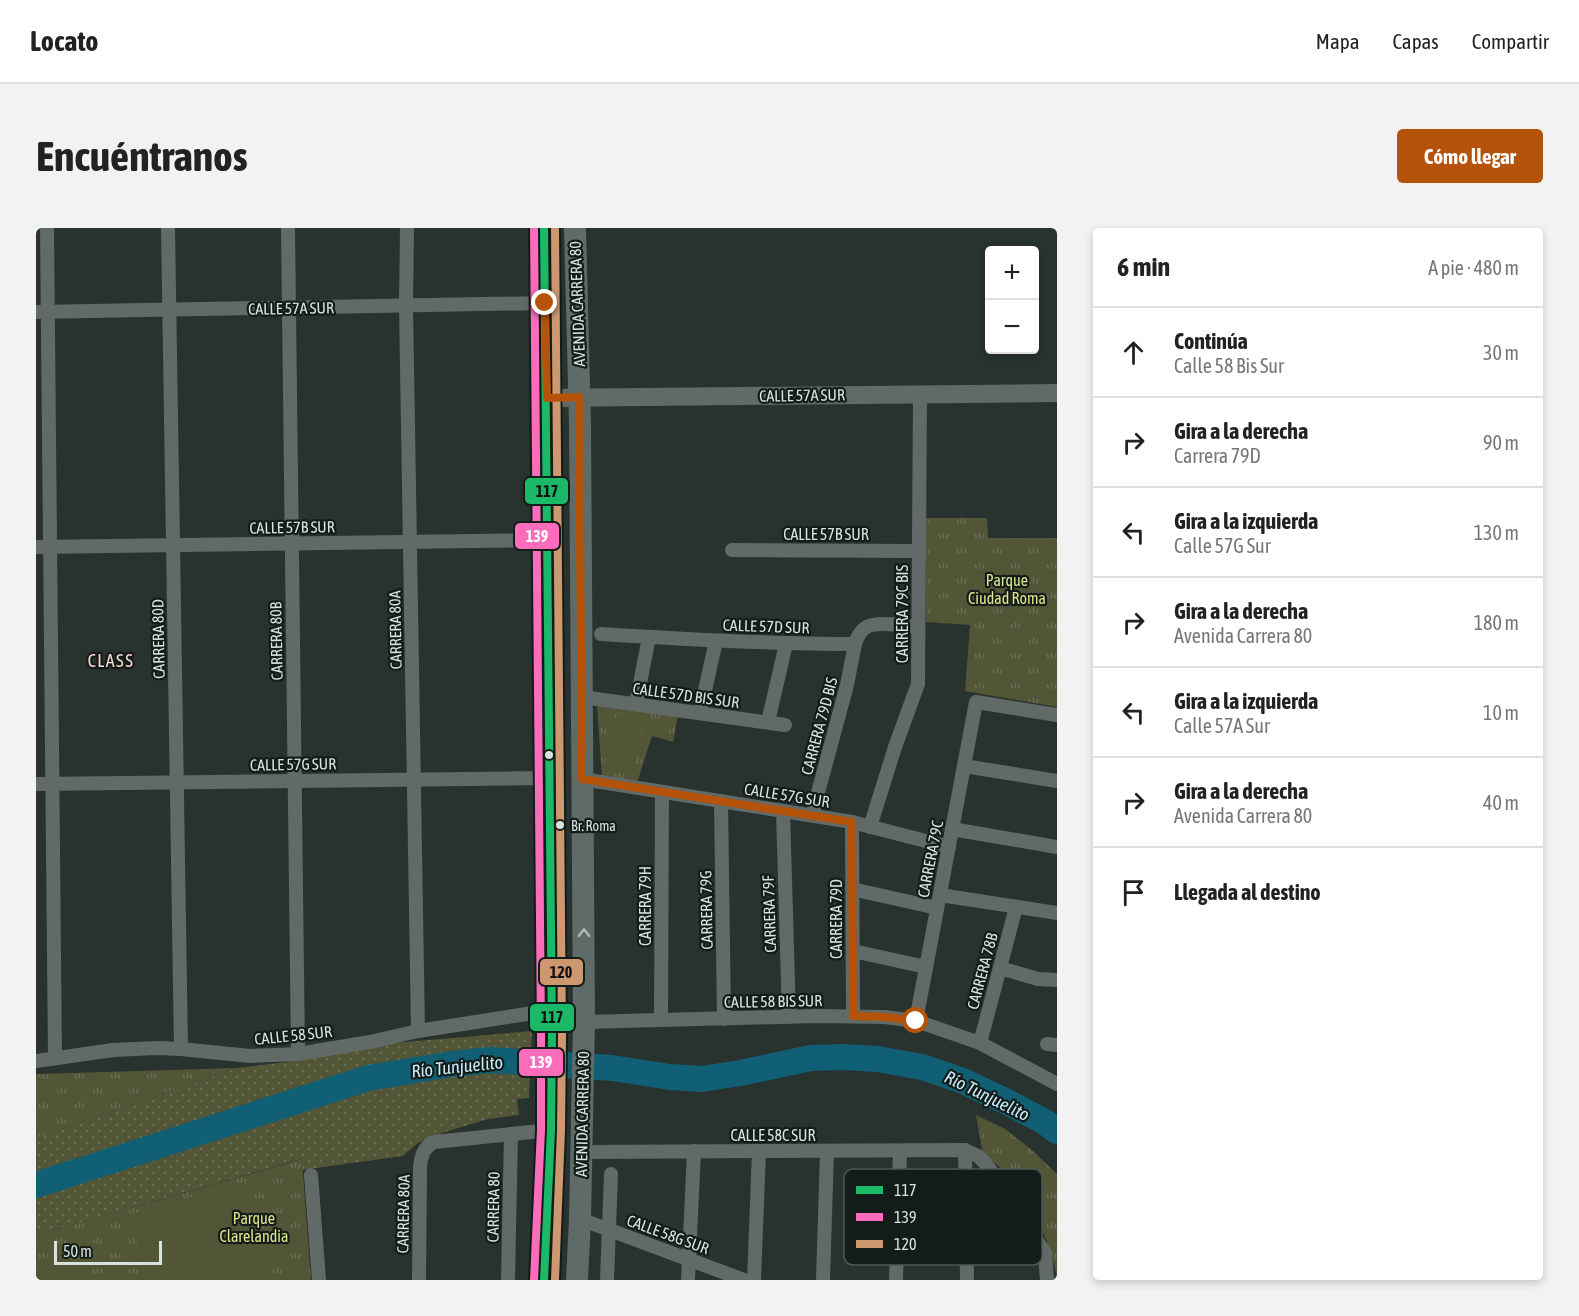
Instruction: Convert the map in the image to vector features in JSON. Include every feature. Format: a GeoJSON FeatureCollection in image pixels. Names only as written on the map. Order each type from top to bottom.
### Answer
{"type":"FeatureCollection","features":[{"type":"Feature","properties":{"kind":"main road","name":"AVENIDA CARRERA 80"},"geometry":{"type":"LineString","coordinates":[[544,228],[552,1010],[551,1130],[544,1280]]}},
{"type":"Feature","properties":{"kind":"main road","name":"AVENIDA CARRERA 80"},"geometry":{"type":"LineString","coordinates":[[575,228],[579,397],[584,1028],[577,1280]]}},
{"type":"Feature","properties":{"kind":"street"},"geometry":{"type":"LineString","coordinates":[[46,228],[42,312],[43,547],[52,783],[55,1058]]}},
{"type":"Feature","properties":{"kind":"street","name":"CARRERA 80D"},"geometry":{"type":"LineString","coordinates":[[168,228],[181,1049]]}},
{"type":"Feature","properties":{"kind":"street","name":"CARRERA 80B"},"geometry":{"type":"LineString","coordinates":[[288,228],[298,1054]]}},
{"type":"Feature","properties":{"kind":"street","name":"CARRERA 80A"},"geometry":{"type":"LineString","coordinates":[[407,228],[406,306],[418,1031]]}},
{"type":"Feature","properties":{"kind":"street","name":"CALLE 57A SUR"},"geometry":{"type":"LineString","coordinates":[[42,312],[545,303]]}},
{"type":"Feature","properties":{"kind":"street","name":"CALLE 57A SUR"},"geometry":{"type":"LineString","coordinates":[[547,398],[1057,393]]}},
{"type":"Feature","properties":{"kind":"street","name":"CARRERA 79C BIS"},"geometry":{"type":"LineString","coordinates":[[870,827],[918,684],[920,394]]}},
{"type":"Feature","properties":{"kind":"street","name":"CALLE 57B SUR"},"geometry":{"type":"LineString","coordinates":[[43,547],[548,540]]}},
{"type":"Feature","properties":{"kind":"street","name":"CALLE 57B SUR"},"geometry":{"type":"LineString","coordinates":[[732,550],[919,551]]}},
{"type":"Feature","properties":{"kind":"street"},"geometry":{"type":"LineString","coordinates":[[855,644],[858,635],[872,624],[918,627]]}},
{"type":"Feature","properties":{"kind":"street","name":"CALLE 57D SUR"},"geometry":{"type":"LineString","coordinates":[[601,634],[786,644],[855,644]]}},
{"type":"Feature","properties":{"kind":"street"},"geometry":{"type":"LineString","coordinates":[[636,704],[649,637]]}},
{"type":"Feature","properties":{"kind":"street"},"geometry":{"type":"LineString","coordinates":[[700,713],[716,641]]}},
{"type":"Feature","properties":{"kind":"street"},"geometry":{"type":"LineString","coordinates":[[768,722],[786,644]]}},
{"type":"Feature","properties":{"kind":"street","name":"CARRERA 79D BIS"},"geometry":{"type":"LineString","coordinates":[[812,815],[847,685],[855,644]]}},
{"type":"Feature","properties":{"kind":"street","name":"CALLE 57D BIS SUR"},"geometry":{"type":"LineString","coordinates":[[582,697],[785,725]]}},
{"type":"Feature","properties":{"kind":"street","name":"CARRERA 79C"},"geometry":{"type":"LineString","coordinates":[[916,1021],[976,702],[1057,715]]}},
{"type":"Feature","properties":{"kind":"street"},"geometry":{"type":"LineString","coordinates":[[964,766],[1057,781]]}},
{"type":"Feature","properties":{"kind":"street","name":"CALLE 57G SUR"},"geometry":{"type":"LineString","coordinates":[[36,784],[550,778]]}},
{"type":"Feature","properties":{"kind":"street","name":"CALLE 57G SUR"},"geometry":{"type":"LineString","coordinates":[[582,779],[852,822],[949,847]]}},
{"type":"Feature","properties":{"kind":"street","name":"CARRERA 79H"},"geometry":{"type":"LineString","coordinates":[[661,1020],[663,792]]}},
{"type":"Feature","properties":{"kind":"street","name":"CARRERA 79G"},"geometry":{"type":"LineString","coordinates":[[722,801],[724,1018]]}},
{"type":"Feature","properties":{"kind":"street","name":"CARRERA 79F"},"geometry":{"type":"LineString","coordinates":[[783,811],[789,1017]]}},
{"type":"Feature","properties":{"kind":"street","name":"CARRERA 79D"},"geometry":{"type":"LineString","coordinates":[[852,822],[853,1016]]}},
{"type":"Feature","properties":{"kind":"street"},"geometry":{"type":"LineString","coordinates":[[952,828],[1057,848]]}},
{"type":"Feature","properties":{"kind":"street"},"geometry":{"type":"LineString","coordinates":[[852,889],[938,902],[1016,907],[1057,913]]}},
{"type":"Feature","properties":{"kind":"street","name":"CARRERA 78B"},"geometry":{"type":"LineString","coordinates":[[980,1043],[1016,907]]}},
{"type":"Feature","properties":{"kind":"street"},"geometry":{"type":"LineString","coordinates":[[853,951],[926,967]]}},
{"type":"Feature","properties":{"kind":"street"},"geometry":{"type":"LineString","coordinates":[[1000,968],[1038,979],[1057,980]]}},
{"type":"Feature","properties":{"kind":"street","name":"CALLE 58 SUR"},"geometry":{"type":"LineString","coordinates":[[36,1061],[113,1050],[157,1048],[250,1056],[298,1054],[418,1031],[552,1010]]}},
{"type":"Feature","properties":{"kind":"street","name":"CALLE 58 BIS SUR"},"geometry":{"type":"LineString","coordinates":[[584,1028],[661,1020],[885,1017],[916,1021],[980,1043],[1057,1084]]}},
{"type":"Feature","properties":{"kind":"street"},"geometry":{"type":"LineString","coordinates":[[511,1134],[551,1130]]}},
{"type":"Feature","properties":{"kind":"street","name":"CARRERA 80A"},"geometry":{"type":"LineString","coordinates":[[419,1280],[420,1168],[424,1150],[434,1142],[511,1134]]}},
{"type":"Feature","properties":{"kind":"street","name":"CARRERA 80"},"geometry":{"type":"LineString","coordinates":[[508,1280],[511,1134]]}},
{"type":"Feature","properties":{"kind":"street"},"geometry":{"type":"LineString","coordinates":[[965,1169],[965,1150],[978,1156],[990,1169]]}},
{"type":"Feature","properties":{"kind":"street","name":"CALLE 58C SUR"},"geometry":{"type":"LineString","coordinates":[[582,1152],[965,1150]]}},
{"type":"Feature","properties":{"kind":"street"},"geometry":{"type":"LineString","coordinates":[[688,1280],[694,1151]]}},
{"type":"Feature","properties":{"kind":"street"},"geometry":{"type":"LineString","coordinates":[[754,1280],[759,1151]]}},
{"type":"Feature","properties":{"kind":"street"},"geometry":{"type":"LineString","coordinates":[[823,1280],[827,1151]]}},
{"type":"Feature","properties":{"kind":"street"},"geometry":{"type":"LineString","coordinates":[[899,1169],[900,1151]]}},
{"type":"Feature","properties":{"kind":"street"},"geometry":{"type":"LineString","coordinates":[[607,1280],[611,1174]]}},
{"type":"Feature","properties":{"kind":"street"},"geometry":{"type":"LineString","coordinates":[[311,1175],[319,1280]]}},
{"type":"Feature","properties":{"kind":"street","name":"CALLE 58G SUR"},"geometry":{"type":"LineString","coordinates":[[580,1219],[744,1280]]}},
{"type":"Feature","properties":{"kind":"street"},"geometry":{"type":"LineString","coordinates":[[1042,1248],[1045,1253],[1047,1280]]}},
{"type":"Feature","properties":{"kind":"street"},"geometry":{"type":"LineString","coordinates":[[896,1265],[896,1280]]}},
{"type":"Feature","properties":{"kind":"street"},"geometry":{"type":"LineString","coordinates":[[967,1265],[967,1280]]}},
{"type":"Feature","properties":{"kind":"green space","name":"Parque Ciudad Roma"},"geometry":{"type":"Polygon","coordinates":[[[926,518],[987,518],[988,538],[1057,538],[1057,707],[965,691],[970,625],[926,622],[926,518]]]}},
{"type":"Feature","properties":{"kind":"green space"},"geometry":{"type":"Polygon","coordinates":[[[597,706],[678,716],[673,742],[652,736],[637,783],[602,777],[597,706]]]}},
{"type":"Feature","properties":{"kind":"green space"},"geometry":{"type":"Polygon","coordinates":[[[617,713],[644,720],[632,773],[604,766],[617,713]]]}},
{"type":"Feature","properties":{"kind":"green space"},"geometry":{"type":"Polygon","coordinates":[[[532,1031],[529,1098],[517,1099],[519,1115],[488,1119],[445,1132],[418,1143],[403,1156],[302,1170],[301,1159],[36,1235],[36,1138],[237,1068],[301,1060],[370,1045],[532,1031]]]}},
{"type":"Feature","properties":{"kind":"green space"},"geometry":{"type":"Polygon","coordinates":[[[237,1068],[36,1138],[36,1074],[237,1068]]]}},
{"type":"Feature","properties":{"kind":"green space"},"geometry":{"type":"Polygon","coordinates":[[[976,1115],[1005,1129],[1057,1174],[1057,1280],[1055,1266],[1042,1229],[1042,1169],[1002,1169],[983,1155],[976,1115]]]}},
{"type":"Feature","properties":{"kind":"green space","name":"Parque Clarelandia"},"geometry":{"type":"Polygon","coordinates":[[[302,1159],[311,1280],[36,1280],[36,1235],[302,1159]]]}},
{"type":"Feature","properties":{"kind":"green space"},"geometry":{"type":"Polygon","coordinates":[[[244,1182],[272,1280],[148,1280],[129,1215],[244,1182]]]}},
{"type":"Feature","properties":{"kind":"green space"},"geometry":{"type":"Polygon","coordinates":[[[69,1251],[78,1280],[36,1280],[36,1261],[69,1251]]]}},
{"type":"Feature","properties":{"kind":"waterway","name":"Río Tunjuelito"},"geometry":{"type":"LineString","coordinates":[[36,1185],[368,1078],[491,1060],[612,1068],[670,1077],[702,1079],[811,1058],[877,1059],[922,1067],[963,1081],[1045,1122],[1057,1131]]}},
{"type":"Feature","properties":{"kind":"transit line","name":"139"},"geometry":{"type":"LineString","coordinates":[[534,228],[541,1035],[541,1130],[534,1280]]}},
{"type":"Feature","properties":{"kind":"transit line","name":"117"},"geometry":{"type":"LineString","coordinates":[[544,228],[552,1035],[551,1130],[544,1280]]}},
{"type":"Feature","properties":{"kind":"transit line","name":"120"},"geometry":{"type":"LineString","coordinates":[[555,228],[562,1035],[555,1280]]}},
{"type":"Feature","properties":{"kind":"place","name":"Br. Roma"},"geometry":{"type":"Point","coordinates":[560,825]}},
{"type":"Feature","properties":{"kind":"district","name":"CLASS"},"geometry":{"type":"Point","coordinates":[111,661]}},
{"type":"Feature","properties":{"kind":"route"},"geometry":{"type":"LineString","coordinates":[[545,303],[547,398],[579,397],[582,779],[852,822],[853,1016],[916,1021]]}}]}
